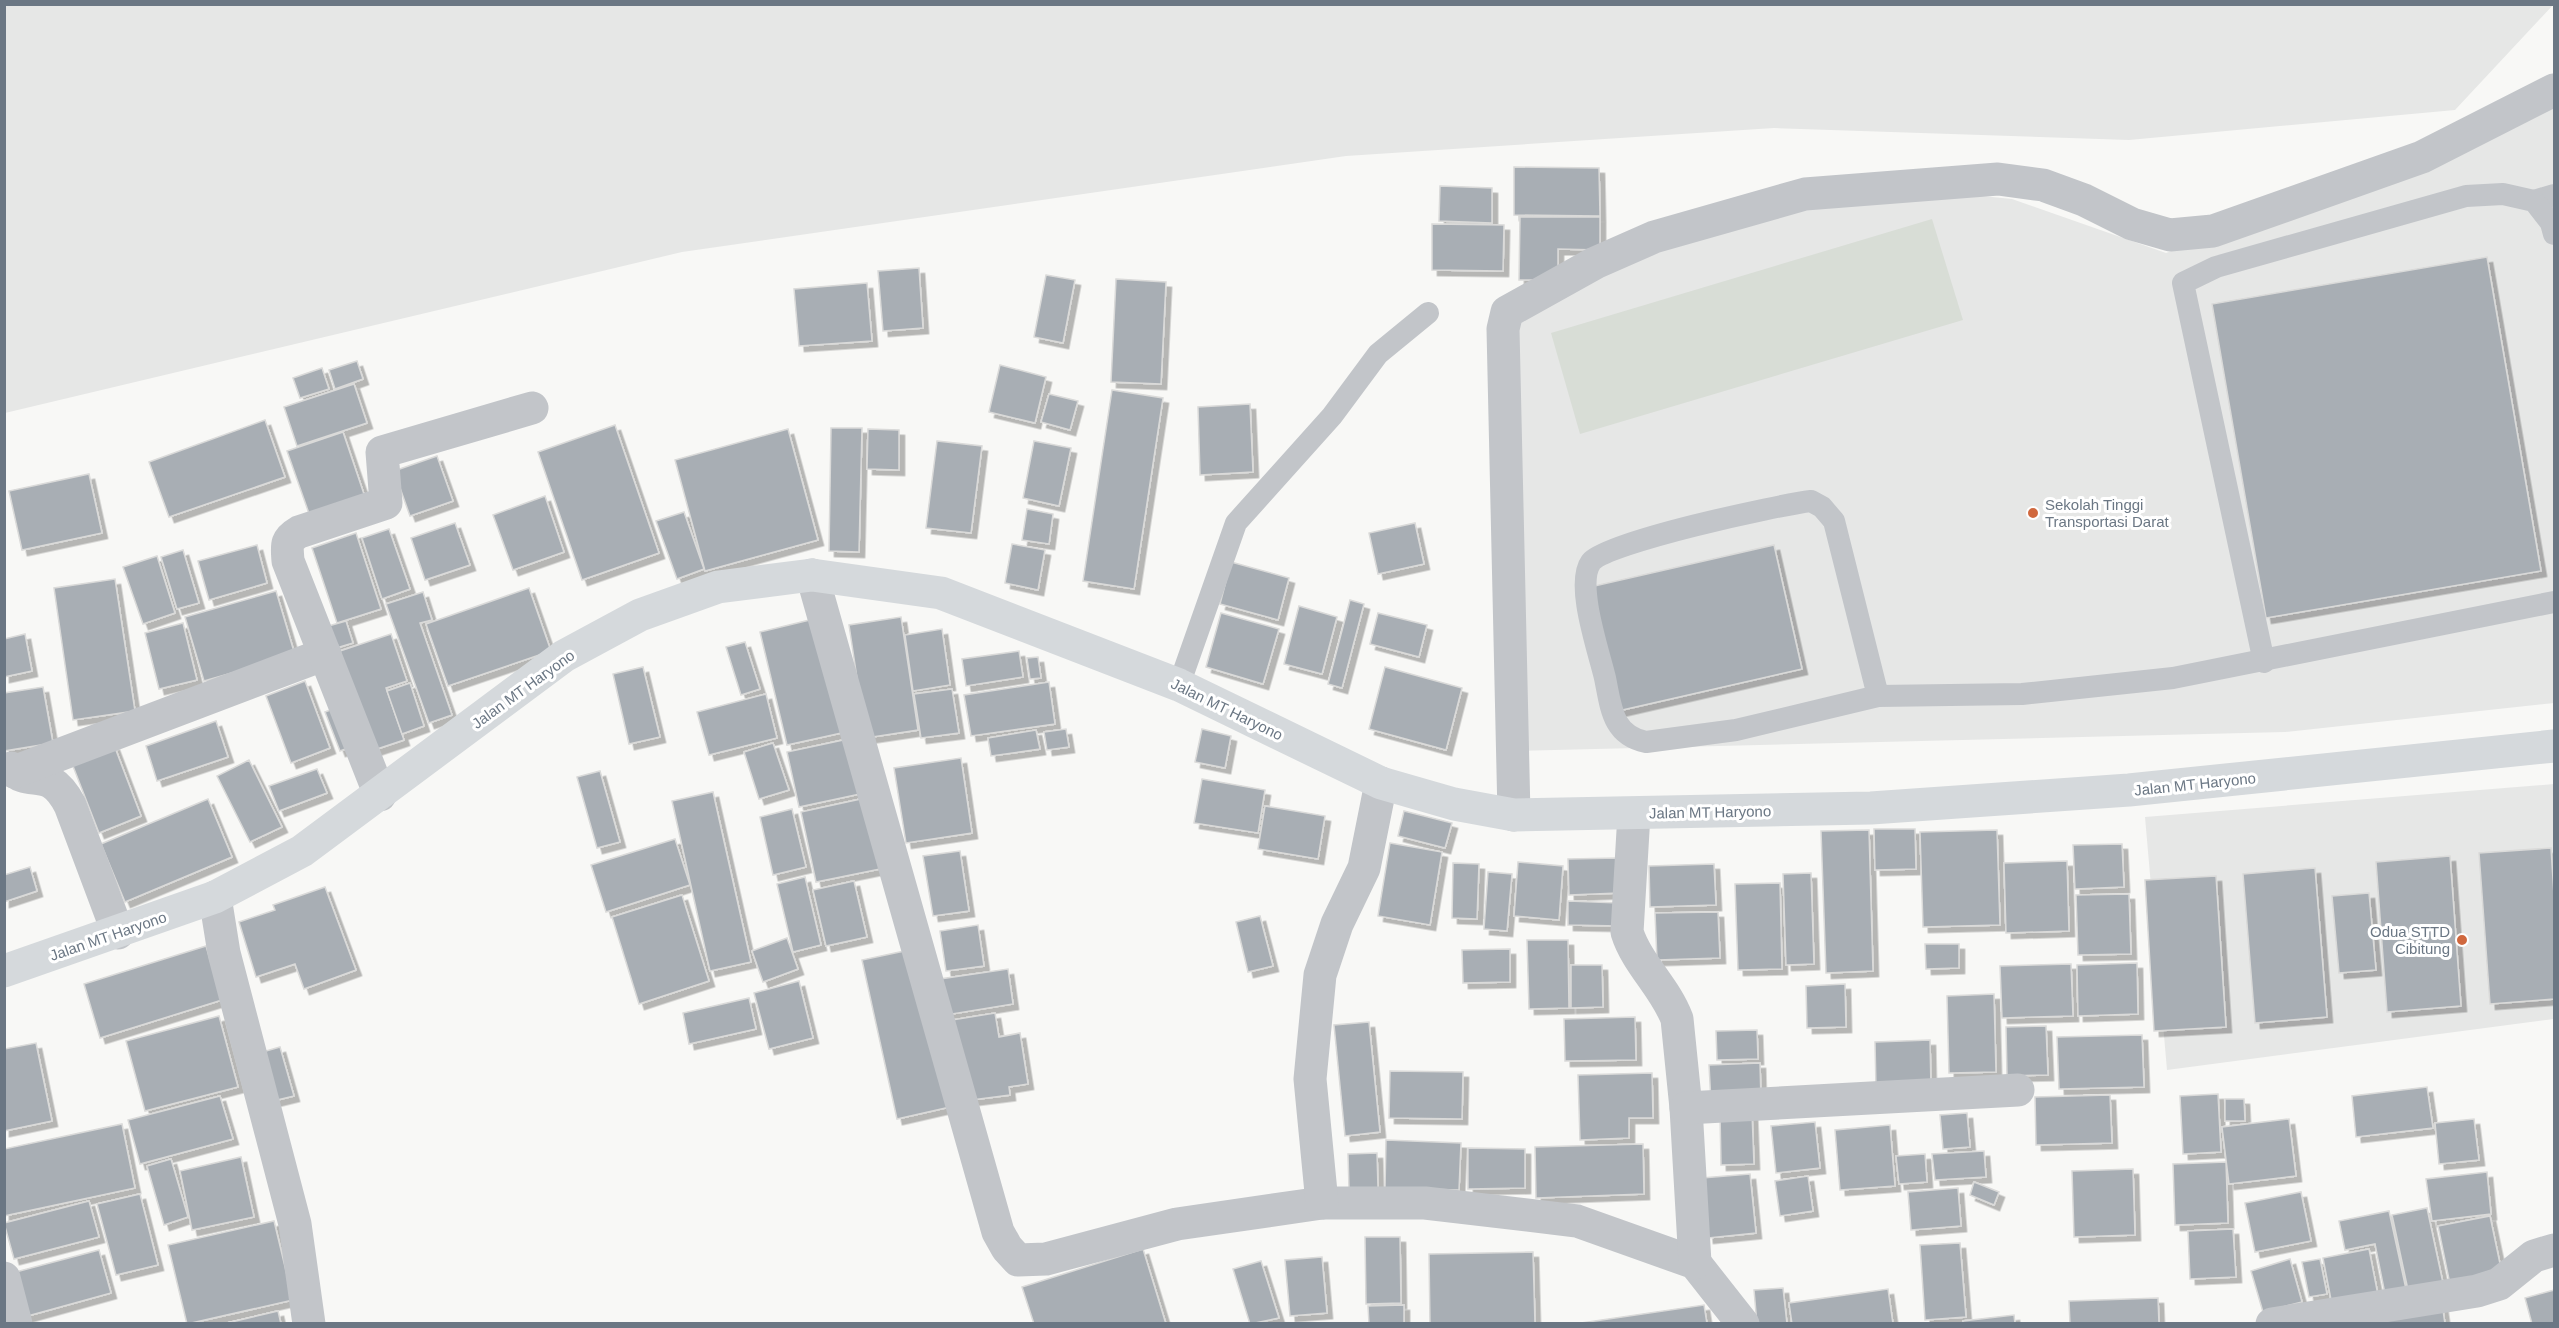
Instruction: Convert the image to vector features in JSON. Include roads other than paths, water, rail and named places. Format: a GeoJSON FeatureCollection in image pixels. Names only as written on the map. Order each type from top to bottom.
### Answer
{"type":"FeatureCollection","features":[{"type":"Feature","properties":{"kind":"main road","name":"Jalan MT Haryono"},"geometry":{"type":"LineString","coordinates":[[4,971],[118,933],[215,897],[302,851],[564,656],[639,615],[718,587],[812,574],[940,593],[1179,684],[1381,783],[1454,804],[1514,815],[1871,808],[2129,790],[2554,746]]}},
{"type":"Feature","properties":{"kind":"street"},"geometry":{"type":"LineString","coordinates":[[1514,815],[1503,328],[1507,312],[1595,263],[1654,237],[1805,194],[1998,179],[2043,185],[2084,200],[2133,224],[2170,235],[2213,231],[2422,157],[2554,90]]}},
{"type":"Feature","properties":{"kind":"street"},"geometry":{"type":"LineString","coordinates":[[380,795],[288,561],[287,542],[290,537],[386,503],[382,452],[532,408]]}},
{"type":"Feature","properties":{"kind":"street"},"geometry":{"type":"LineString","coordinates":[[812,574],[998,1232],[1007,1248],[1018,1260],[1046,1259],[1177,1224],[1322,1203],[1425,1203],[1577,1221],[1695,1263],[1743,1323]]}},
{"type":"Feature","properties":{"kind":"street"},"geometry":{"type":"LineString","coordinates":[[9,765],[325,654]]}},
{"type":"Feature","properties":{"kind":"street"},"geometry":{"type":"LineString","coordinates":[[9,765],[27,777],[47,779],[61,788],[70,805],[118,933]]}},
{"type":"Feature","properties":{"kind":"street"},"geometry":{"type":"LineString","coordinates":[[1322,1203],[1310,1078],[1320,975],[1336,924],[1364,868],[1381,783]]}},
{"type":"Feature","properties":{"kind":"street"},"geometry":{"type":"LineString","coordinates":[[1634,814],[1627,932],[1632,949],[1672,1005],[1677,1019],[1686,1108],[1695,1263]]}},
{"type":"Feature","properties":{"kind":"street"},"geometry":{"type":"LineString","coordinates":[[215,897],[224,953],[295,1224],[309,1323]]}},
{"type":"Feature","properties":{"kind":"street"},"geometry":{"type":"LineString","coordinates":[[1686,1108],[2018,1090]]}},
{"type":"Feature","properties":{"kind":"street"},"geometry":{"type":"LineString","coordinates":[[2272,1323],[2477,1291],[2499,1284],[2534,1256],[2554,1250]]}},
{"type":"Feature","properties":{"kind":"street"},"geometry":{"type":"LineString","coordinates":[[4,1278],[16,1323]]}},
{"type":"Feature","properties":{"kind":"lane"},"geometry":{"type":"LineString","coordinates":[[2264,662],[2183,283],[2216,267],[2466,196],[2503,194],[2544,198],[2554,234]]}},
{"type":"Feature","properties":{"kind":"lane"},"geometry":{"type":"LineString","coordinates":[[1179,684],[1236,523],[1332,416],[1378,354],[1428,313]]}},
{"type":"Feature","properties":{"kind":"lane"},"geometry":{"type":"LineString","coordinates":[[1878,696],[1834,521],[1822,507],[1811,501],[1644,539],[1603,554],[1591,562],[1584,587],[1613,715],[1632,739],[1646,742],[1736,730],[1878,696],[2022,694],[2173,678],[2264,662],[2554,602]]}},
{"type":"Feature","properties":{"kind":"place","name":"Sekolah Tinggi Transportasi Darat"},"geometry":{"type":"Point","coordinates":[2033,513]}},
{"type":"Feature","properties":{"kind":"place","name":"Odua STTD Cibitung"},"geometry":{"type":"Point","coordinates":[2462,940]}}]}
